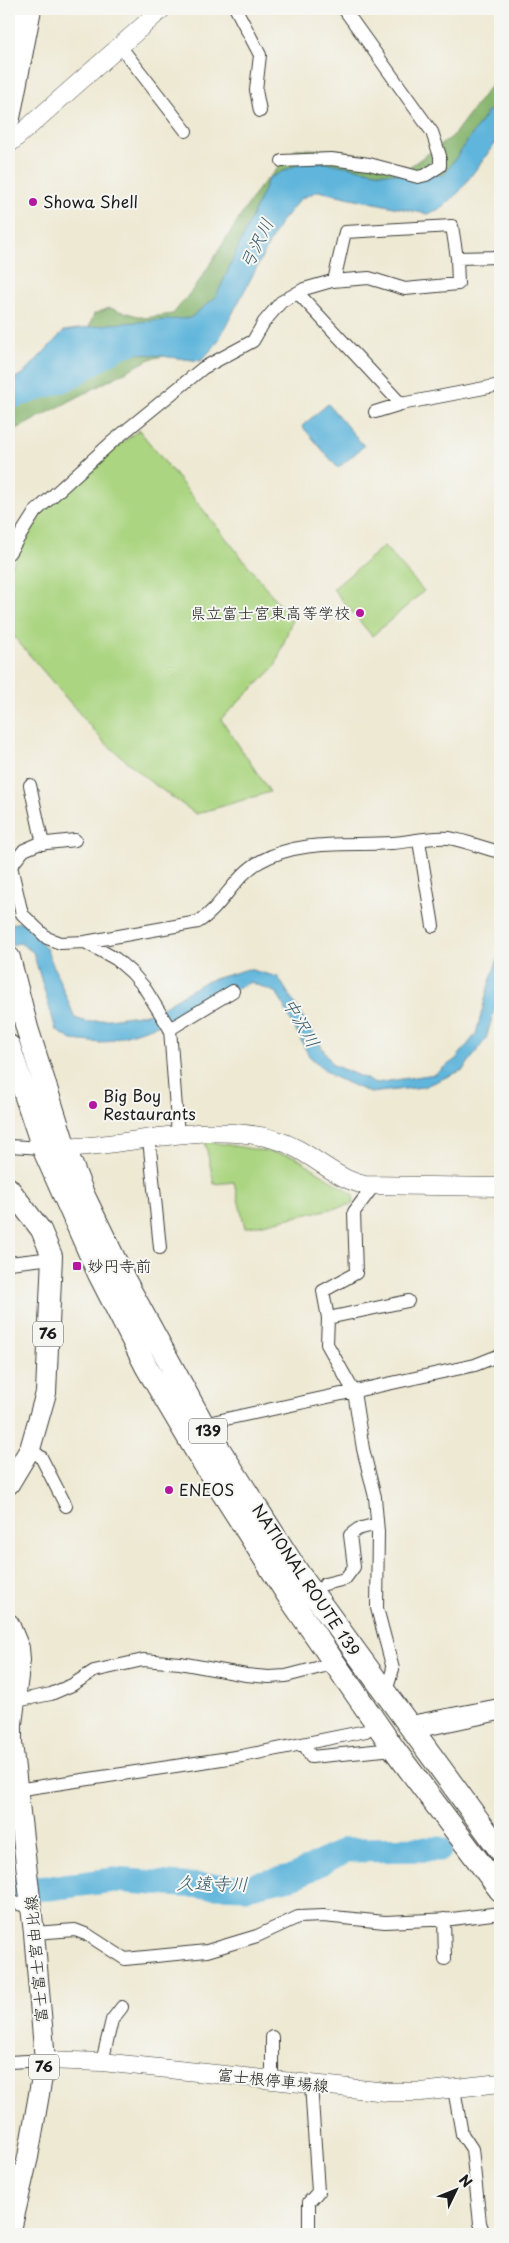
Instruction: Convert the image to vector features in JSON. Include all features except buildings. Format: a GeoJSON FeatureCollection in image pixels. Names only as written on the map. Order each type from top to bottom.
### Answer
{"type":"FeatureCollection","features":[{"type":"Feature","properties":{"kind":"highway"},"geometry":{"type":"LineString","coordinates":[[9,24],[12,9]]}},
{"type":"Feature","properties":{"kind":"highway"},"geometry":{"type":"LineString","coordinates":[[9,118],[30,9]]}},
{"type":"Feature","properties":{"kind":"highway","name":"NATIONAL ROUTE 139"},"geometry":{"type":"LineString","coordinates":[[9,960],[54,1148],[83,1194],[115,1261],[203,1424],[299,1574],[500,1850]]}},
{"type":"Feature","properties":{"kind":"highway","name":"NATIONAL ROUTE 139"},"geometry":{"type":"LineString","coordinates":[[9,1046],[54,1148],[99,1274],[147,1368],[196,1451],[284,1589],[394,1749],[500,1890]]}},
{"type":"Feature","properties":{"kind":"main road","name":"76"},"geometry":{"type":"LineString","coordinates":[[9,1188],[41,1230],[52,1256],[46,1393],[30,1449],[9,1484]]}},
{"type":"Feature","properties":{"kind":"main road","name":"富士富士宮由比線"},"geometry":{"type":"LineString","coordinates":[[9,1624],[19,1648],[14,1672],[16,1701],[12,1724],[16,1790],[30,1894],[45,2060],[28,2157],[10,2234]]}},
{"type":"Feature","properties":{"kind":"street"},"geometry":{"type":"LineString","coordinates":[[9,144],[162,9]]}},
{"type":"Feature","properties":{"kind":"street"},"geometry":{"type":"LineString","coordinates":[[236,9],[260,55],[256,90],[260,111]]}},
{"type":"Feature","properties":{"kind":"street"},"geometry":{"type":"LineString","coordinates":[[282,161],[331,159],[369,164],[418,177],[426,175],[440,166],[440,156],[432,132],[344,9]]}},
{"type":"Feature","properties":{"kind":"street"},"geometry":{"type":"LineString","coordinates":[[120,46],[186,131]]}},
{"type":"Feature","properties":{"kind":"street"},"geometry":{"type":"LineString","coordinates":[[9,553],[35,512],[105,448],[202,368],[253,341],[264,322],[281,302],[304,289],[334,281],[369,278],[405,289],[458,284],[457,258],[452,226],[345,232],[334,281]]}},
{"type":"Feature","properties":{"kind":"street"},"geometry":{"type":"LineString","coordinates":[[457,258],[500,257]]}},
{"type":"Feature","properties":{"kind":"street"},"geometry":{"type":"LineString","coordinates":[[298,293],[402,404]]}},
{"type":"Feature","properties":{"kind":"street"},"geometry":{"type":"LineString","coordinates":[[375,412],[402,404],[500,386]]}},
{"type":"Feature","properties":{"kind":"street"},"geometry":{"type":"LineString","coordinates":[[30,785],[42,844]]}},
{"type":"Feature","properties":{"kind":"street"},"geometry":{"type":"LineString","coordinates":[[75,840],[42,844],[24,850],[10,866],[22,914],[47,938],[60,943],[85,942],[198,922],[210,915],[235,883],[259,862],[284,852],[309,846],[391,844],[448,838],[500,852]]}},
{"type":"Feature","properties":{"kind":"street"},"geometry":{"type":"LineString","coordinates":[[419,841],[433,926]]}},
{"type":"Feature","properties":{"kind":"street"},"geometry":{"type":"LineString","coordinates":[[85,942],[116,959],[132,973],[155,1004],[170,1029],[178,1135]]}},
{"type":"Feature","properties":{"kind":"street"},"geometry":{"type":"LineString","coordinates":[[170,1029],[233,991]]}},
{"type":"Feature","properties":{"kind":"street"},"geometry":{"type":"LineString","coordinates":[[9,1146],[54,1148],[178,1135],[227,1133],[256,1135],[298,1148],[344,1178],[364,1185],[500,1188]]}},
{"type":"Feature","properties":{"kind":"street"},"geometry":{"type":"LineString","coordinates":[[149,1139],[160,1248]]}},
{"type":"Feature","properties":{"kind":"street"},"geometry":{"type":"LineString","coordinates":[[374,1185],[354,1212],[356,1273],[324,1291],[328,1318],[327,1344],[354,1392],[374,1497],[377,1524],[377,1608],[393,1669],[385,1694]]}},
{"type":"Feature","properties":{"kind":"street"},"geometry":{"type":"LineString","coordinates":[[9,1263],[44,1259],[52,1256]]}},
{"type":"Feature","properties":{"kind":"street"},"geometry":{"type":"LineString","coordinates":[[328,1318],[408,1301]]}},
{"type":"Feature","properties":{"kind":"street"},"geometry":{"type":"LineString","coordinates":[[203,1424],[475,1365],[500,1355]]}},
{"type":"Feature","properties":{"kind":"street"},"geometry":{"type":"LineString","coordinates":[[30,1449],[41,1457],[66,1506]]}},
{"type":"Feature","properties":{"kind":"street"},"geometry":{"type":"LineString","coordinates":[[325,1584],[345,1578],[354,1566],[350,1535],[358,1529],[377,1524]]}},
{"type":"Feature","properties":{"kind":"street"},"geometry":{"type":"LineString","coordinates":[[16,1701],[51,1694],[94,1671],[143,1660],[180,1663],[246,1675],[269,1677],[286,1676],[336,1663]]}},
{"type":"Feature","properties":{"kind":"street"},"geometry":{"type":"LineString","coordinates":[[406,1723],[500,1706]]}},
{"type":"Feature","properties":{"kind":"street"},"geometry":{"type":"LineString","coordinates":[[429,1729],[500,1714]]}},
{"type":"Feature","properties":{"kind":"street"},"geometry":{"type":"LineString","coordinates":[[16,1790],[242,1756],[366,1731]]}},
{"type":"Feature","properties":{"kind":"street"},"geometry":{"type":"LineString","coordinates":[[304,1744],[311,1757],[394,1749]]}},
{"type":"Feature","properties":{"kind":"street"},"geometry":{"type":"LineString","coordinates":[[9,1901],[30,1894]]}},
{"type":"Feature","properties":{"kind":"street"},"geometry":{"type":"LineString","coordinates":[[34,1933],[75,1930],[88,1935],[125,1959],[207,1951],[258,1936],[298,1916],[323,1916],[385,1922],[444,1919],[500,1913]]}},
{"type":"Feature","properties":{"kind":"street"},"geometry":{"type":"LineString","coordinates":[[444,1919],[445,1958]]}},
{"type":"Feature","properties":{"kind":"street"},"geometry":{"type":"LineString","coordinates":[[102,2062],[112,2020],[122,2007]]}},
{"type":"Feature","properties":{"kind":"street"},"geometry":{"type":"LineString","coordinates":[[272,2037],[272,2080]]}},
{"type":"Feature","properties":{"kind":"street"},"geometry":{"type":"LineString","coordinates":[[9,2062],[45,2060]]}},
{"type":"Feature","properties":{"kind":"street","name":"富士根停車場線"},"geometry":{"type":"LineString","coordinates":[[45,2060],[102,2062],[387,2092],[421,2092],[500,2083]]}},
{"type":"Feature","properties":{"kind":"street"},"geometry":{"type":"LineString","coordinates":[[309,2234],[309,2202],[318,2192],[312,2084]]}},
{"type":"Feature","properties":{"kind":"street"},"geometry":{"type":"LineString","coordinates":[[454,2089],[462,2134],[472,2149],[480,2223],[484,2234]]}},
{"type":"Feature","properties":{"kind":"green space"},"geometry":{"type":"Polygon","coordinates":[[[500,73],[500,114],[450,189],[319,182],[279,210],[201,348],[150,359],[9,433],[9,389],[84,341],[94,314],[109,308],[145,318],[173,314],[198,283],[258,189],[296,149],[340,150],[409,167],[452,137],[500,73]]]}},
{"type":"Feature","properties":{"kind":"green space"},"geometry":{"type":"Polygon","coordinates":[[[139,430],[292,620],[275,667],[221,719],[270,792],[196,814],[151,782],[103,741],[9,631],[9,570],[51,497],[139,430]]]}},
{"type":"Feature","properties":{"kind":"green space"},"geometry":{"type":"Polygon","coordinates":[[[384,546],[424,591],[372,636],[333,589],[384,546]]]}},
{"type":"Feature","properties":{"kind":"green space"},"geometry":{"type":"Polygon","coordinates":[[[205,1141],[294,1156],[354,1195],[353,1204],[245,1228],[234,1182],[214,1184],[205,1141]]]}},
{"type":"Feature","properties":{"kind":"water"},"geometry":{"type":"Polygon","coordinates":[[[500,94],[500,137],[459,192],[442,208],[427,214],[318,191],[300,199],[280,223],[217,343],[201,361],[137,353],[100,359],[68,378],[9,406],[9,381],[23,374],[64,331],[110,324],[190,318],[216,297],[269,178],[309,159],[381,173],[444,175],[500,94]]]}},
{"type":"Feature","properties":{"kind":"water"},"geometry":{"type":"Polygon","coordinates":[[[328,404],[364,446],[338,468],[302,426],[328,404]]]}},
{"type":"Feature","properties":{"kind":"water","name":"中沢川"},"geometry":{"type":"Polygon","coordinates":[[[23,922],[46,948],[75,1018],[87,1022],[153,1013],[204,982],[248,969],[278,977],[333,1065],[376,1083],[435,1074],[456,1059],[476,1034],[489,984],[500,953],[500,990],[486,1039],[463,1070],[423,1087],[370,1093],[332,1076],[309,1056],[277,993],[250,982],[161,1024],[101,1043],[72,1040],[56,1030],[33,952],[20,943],[9,945],[9,924],[23,922]]]}},
{"type":"Feature","properties":{"kind":"waterway","name":"弓沢川"},"geometry":{"type":"LineString","coordinates":[[9,398],[68,378],[118,347],[130,343]]}},
{"type":"Feature","properties":{"kind":"waterway","name":"久遠寺川"},"geometry":{"type":"LineString","coordinates":[[9,1890],[49,1888],[114,1880],[246,1887],[295,1876],[346,1850],[440,1849]]}},
{"type":"Feature","properties":{"kind":"place","name":"Showa Shell"},"geometry":{"type":"Point","coordinates":[33,202]}},
{"type":"Feature","properties":{"kind":"place","name":"県立富士宮東高等学校"},"geometry":{"type":"Point","coordinates":[360,613]}},
{"type":"Feature","properties":{"kind":"place","name":"Big Boy Restaurants"},"geometry":{"type":"Point","coordinates":[93,1105]}},
{"type":"Feature","properties":{"kind":"place","name":"妙円寺前"},"geometry":{"type":"Point","coordinates":[77,1266]}},
{"type":"Feature","properties":{"kind":"place","name":"ENEOS"},"geometry":{"type":"Point","coordinates":[169,1490]}}]}
